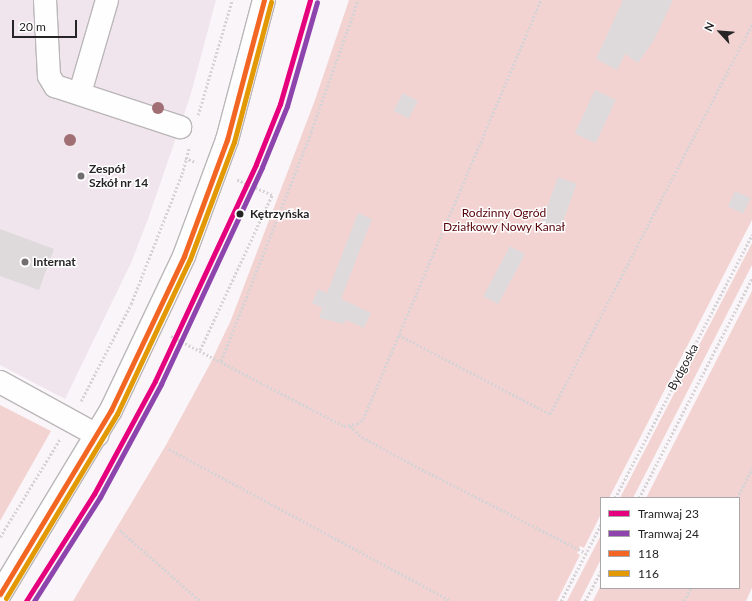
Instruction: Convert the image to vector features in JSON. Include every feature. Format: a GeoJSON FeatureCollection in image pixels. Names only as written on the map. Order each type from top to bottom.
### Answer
{"type":"FeatureCollection","features":[{"type":"Feature","properties":{"kind":"street"},"geometry":{"type":"LineString","coordinates":[[45,0],[49,76],[55,86],[80,92],[189,130]]}},
{"type":"Feature","properties":{"kind":"street"},"geometry":{"type":"LineString","coordinates":[[80,92],[107,0]]}},
{"type":"Feature","properties":{"kind":"street"},"geometry":{"type":"LineString","coordinates":[[0,594],[97,435],[152,327],[184,256],[224,148],[264,0]]}},
{"type":"Feature","properties":{"kind":"street"},"geometry":{"type":"LineString","coordinates":[[0,382],[97,435]]}},
{"type":"Feature","properties":{"kind":"path"},"geometry":{"type":"LineString","coordinates":[[81,402],[134,297],[182,174],[189,130],[232,0]]}},
{"type":"Feature","properties":{"kind":"path"},"geometry":{"type":"LineString","coordinates":[[220,361],[311,132],[358,0]]}},
{"type":"Feature","properties":{"kind":"path"},"geometry":{"type":"LineString","coordinates":[[152,327],[200,350],[344,426],[350,426],[363,419],[541,0]]}},
{"type":"Feature","properties":{"kind":"path"},"geometry":{"type":"LineString","coordinates":[[399,335],[550,414],[752,24]]}},
{"type":"Feature","properties":{"kind":"path"},"geometry":{"type":"LineString","coordinates":[[200,350],[272,195],[237,180]]}},
{"type":"Feature","properties":{"kind":"path","name":"Bydgoska"},"geometry":{"type":"LineString","coordinates":[[616,497],[752,235]]}},
{"type":"Feature","properties":{"kind":"path"},"geometry":{"type":"LineString","coordinates":[[639,497],[752,278]]}},
{"type":"Feature","properties":{"kind":"path"},"geometry":{"type":"LineString","coordinates":[[350,426],[362,437],[425,471],[586,553]]}},
{"type":"Feature","properties":{"kind":"path"},"geometry":{"type":"LineString","coordinates":[[0,535],[62,436]]}},
{"type":"Feature","properties":{"kind":"path"},"geometry":{"type":"LineString","coordinates":[[169,449],[451,601]]}},
{"type":"Feature","properties":{"kind":"path"},"geometry":{"type":"LineString","coordinates":[[738,497],[752,468]]}},
{"type":"Feature","properties":{"kind":"path"},"geometry":{"type":"LineString","coordinates":[[561,601],[600,526]]}},
{"type":"Feature","properties":{"kind":"path"},"geometry":{"type":"LineString","coordinates":[[120,530],[200,601]]}},
{"type":"Feature","properties":{"kind":"path"},"geometry":{"type":"LineString","coordinates":[[585,601],[600,573]]}},
{"type":"Feature","properties":{"kind":"path"},"geometry":{"type":"LineString","coordinates":[[684,601],[690,589]]}},
{"type":"Feature","properties":{"kind":"shaded area","name":"Zespół Szkół nr 14"},"geometry":{"type":"Polygon","coordinates":[[[0,0],[216,0],[190,97],[148,219],[131,263],[65,399],[0,365],[0,0]]]}},
{"type":"Feature","properties":{"kind":"green space","name":"Rodzinny Ogród Działkowy Nowy Kanał"},"geometry":{"type":"Polygon","coordinates":[[[349,0],[752,0],[752,220],[610,497],[600,497],[600,516],[584,548],[580,546],[577,553],[580,555],[557,601],[73,601],[166,445],[210,364],[231,320],[315,100],[349,0]]]}},
{"type":"Feature","properties":{"kind":"green space"},"geometry":{"type":"Polygon","coordinates":[[[752,243],[752,265],[634,497],[621,497],[752,243]]]}},
{"type":"Feature","properties":{"kind":"green space"},"geometry":{"type":"Polygon","coordinates":[[[752,291],[752,588],[746,601],[593,601],[600,587],[600,589],[740,589],[740,497],[647,497],[752,291]]]}},
{"type":"Feature","properties":{"kind":"green space"},"geometry":{"type":"Polygon","coordinates":[[[0,405],[51,431],[0,521],[0,405]]]}},
{"type":"Feature","properties":{"kind":"green space"},"geometry":{"type":"Polygon","coordinates":[[[600,537],[600,561],[580,601],[567,601],[600,537]]]}},
{"type":"Feature","properties":{"kind":"building"},"geometry":{"type":"Polygon","coordinates":[[[623,0],[673,0],[654,40],[638,63],[625,54],[617,70],[596,59],[623,0]]]}},
{"type":"Feature","properties":{"kind":"building"},"geometry":{"type":"Polygon","coordinates":[[[595,90],[616,100],[596,143],[575,134],[595,90]]]}},
{"type":"Feature","properties":{"kind":"building"},"geometry":{"type":"Polygon","coordinates":[[[403,93],[418,101],[409,119],[394,111],[403,93]]]}},
{"type":"Feature","properties":{"kind":"building"},"geometry":{"type":"Polygon","coordinates":[[[558,177],[577,184],[560,229],[542,222],[558,177]]]}},
{"type":"Feature","properties":{"kind":"building"},"geometry":{"type":"Polygon","coordinates":[[[735,191],[750,198],[743,214],[728,206],[735,191]]]}},
{"type":"Feature","properties":{"kind":"building"},"geometry":{"type":"Polygon","coordinates":[[[358,213],[372,219],[341,299],[371,313],[364,328],[346,320],[344,324],[319,318],[322,308],[312,303],[318,289],[327,293],[358,213]]]}},
{"type":"Feature","properties":{"kind":"building","name":"Internat"},"geometry":{"type":"Polygon","coordinates":[[[0,229],[54,249],[39,290],[0,276],[0,229]]]}},
{"type":"Feature","properties":{"kind":"building"},"geometry":{"type":"Polygon","coordinates":[[[510,246],[525,254],[498,304],[483,296],[510,246]]]}},
{"type":"Feature","properties":{"kind":"tram line","name":"23"},"geometry":{"type":"LineString","coordinates":[[26,601],[94,494],[155,381],[256,164],[280,104],[310,0]]}},
{"type":"Feature","properties":{"kind":"tram line","name":"24"},"geometry":{"type":"LineString","coordinates":[[34,601],[100,497],[161,384],[262,167],[287,106],[317,2]]}},
{"type":"Feature","properties":{"kind":"transit line","name":"118"},"geometry":{"type":"LineString","coordinates":[[0,594],[111,410],[184,256],[227,140],[264,0]]}},
{"type":"Feature","properties":{"kind":"transit line","name":"116"},"geometry":{"type":"LineString","coordinates":[[6,598],[117,414],[190,259],[234,142],[271,2]]}},
{"type":"Feature","properties":{"kind":"place","name":"Zespół Szkół nr 14"},"geometry":{"type":"Point","coordinates":[81,176]}},
{"type":"Feature","properties":{"kind":"place","name":"Kętrzyńska"},"geometry":{"type":"Point","coordinates":[240,214]}},
{"type":"Feature","properties":{"kind":"place","name":"Internat"},"geometry":{"type":"Point","coordinates":[25,262]}}]}
